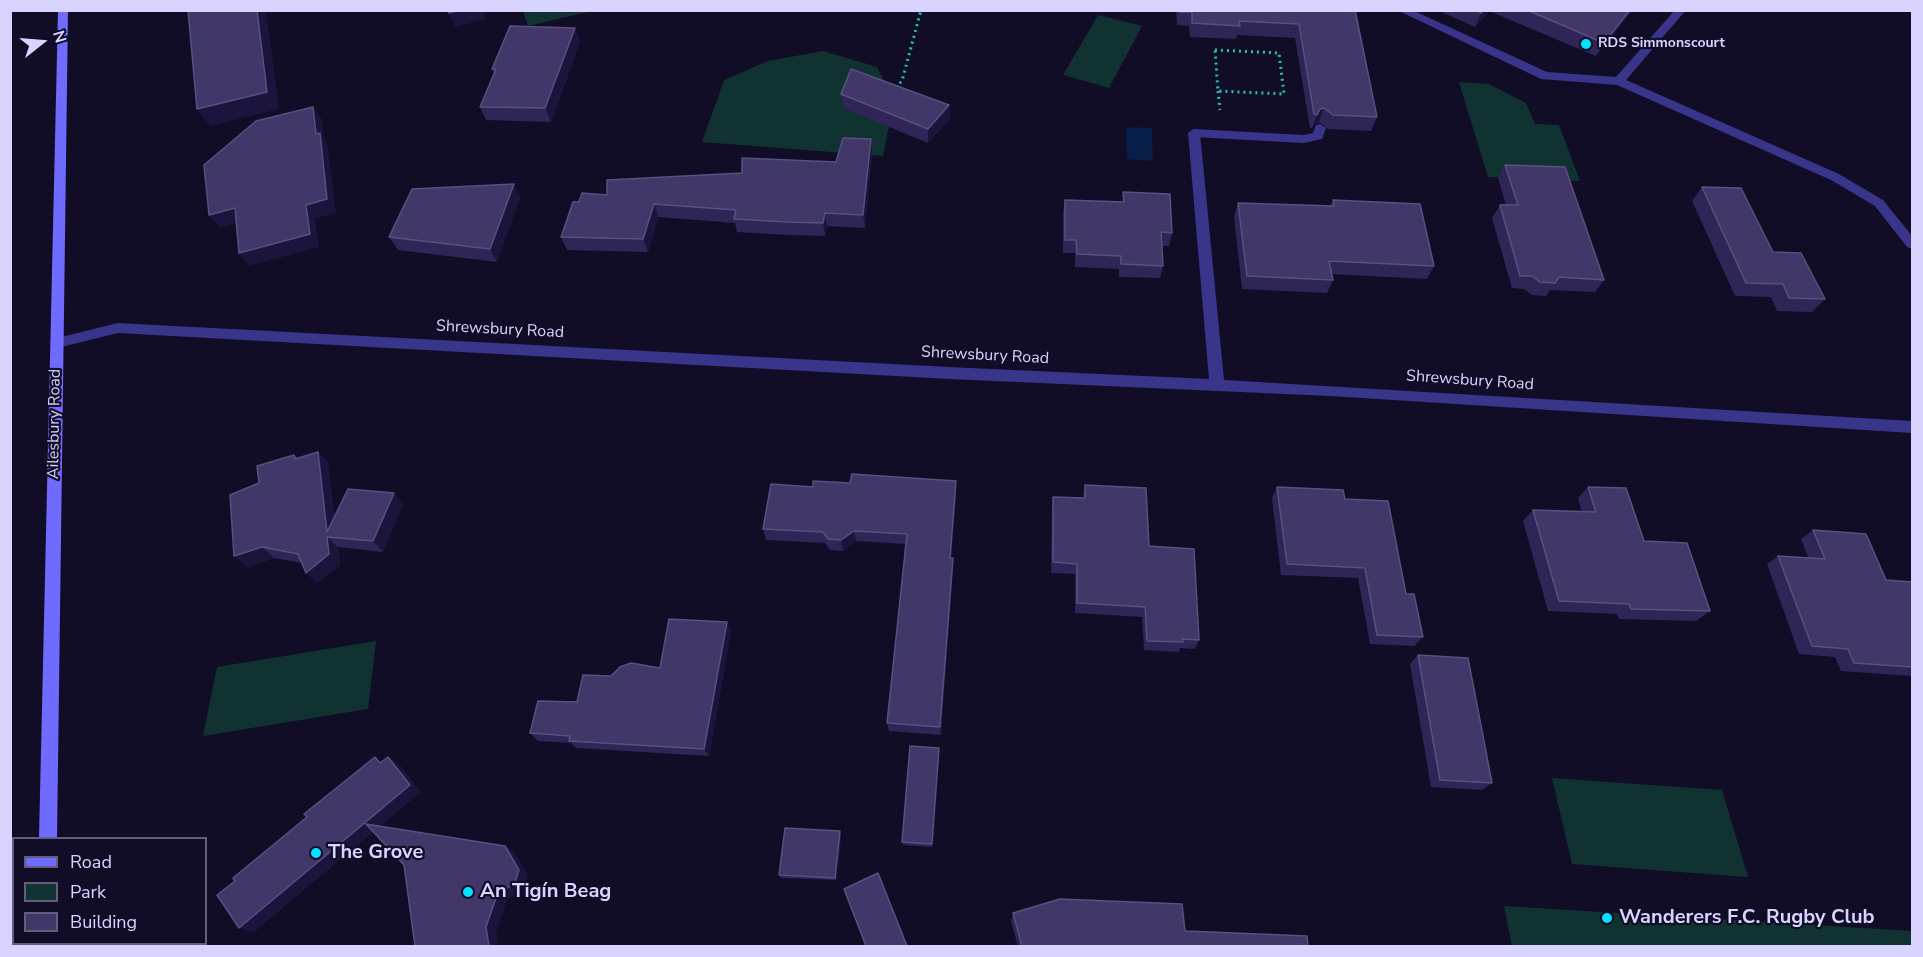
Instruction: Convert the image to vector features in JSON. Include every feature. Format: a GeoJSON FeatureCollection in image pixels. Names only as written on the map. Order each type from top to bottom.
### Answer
{"type":"FeatureCollection","features":[{"type":"Feature","properties":{"kind":"main road","name":"Ailesbury Road"},"geometry":{"type":"LineString","coordinates":[[48,837],[63,10]]}},
{"type":"Feature","properties":{"kind":"street"},"geometry":{"type":"LineString","coordinates":[[1402,10],[1545,76],[1619,81],[1835,177],[1879,203],[1912,244]]}},
{"type":"Feature","properties":{"kind":"street"},"geometry":{"type":"LineString","coordinates":[[1619,81],[1681,10]]}},
{"type":"Feature","properties":{"kind":"street"},"geometry":{"type":"LineString","coordinates":[[1217,384],[1194,133],[1304,139],[1318,136],[1320,128]]}},
{"type":"Feature","properties":{"kind":"street","name":"Shrewsbury Road"},"geometry":{"type":"LineString","coordinates":[[57,343],[118,328],[949,373],[1217,384],[1912,428]]}},
{"type":"Feature","properties":{"kind":"path"},"geometry":{"type":"LineString","coordinates":[[890,92],[902,81],[921,10]]}},
{"type":"Feature","properties":{"kind":"path"},"geometry":{"type":"LineString","coordinates":[[1218,91],[1284,94],[1279,53],[1215,50],[1218,91],[1223,134]]}},
{"type":"Feature","properties":{"kind":"green space"},"geometry":{"type":"Polygon","coordinates":[[[523,10],[592,11],[528,26],[523,10]]]}},
{"type":"Feature","properties":{"kind":"green space"},"geometry":{"type":"Polygon","coordinates":[[[1098,15],[1142,26],[1109,88],[1063,75],[1098,15]]]}},
{"type":"Feature","properties":{"kind":"green space"},"geometry":{"type":"Polygon","coordinates":[[[823,51],[877,67],[894,100],[883,156],[702,142],[724,80],[768,61],[823,51]]]}},
{"type":"Feature","properties":{"kind":"green space"},"geometry":{"type":"Polygon","coordinates":[[[1459,82],[1489,84],[1526,103],[1535,124],[1559,125],[1580,181],[1488,177],[1459,82]]]}},
{"type":"Feature","properties":{"kind":"green space"},"geometry":{"type":"Polygon","coordinates":[[[376,641],[368,709],[203,736],[217,667],[376,641]]]}},
{"type":"Feature","properties":{"kind":"green space"},"geometry":{"type":"Polygon","coordinates":[[[1552,778],[1722,790],[1748,877],[1572,864],[1552,778]]]}},
{"type":"Feature","properties":{"kind":"green space","name":"Wanderers F.C. Rugby Club"},"geometry":{"type":"Polygon","coordinates":[[[1504,906],[1912,931],[1912,946],[1512,946],[1504,906]]]}},
{"type":"Feature","properties":{"kind":"water"},"geometry":{"type":"Polygon","coordinates":[[[1126,127],[1152,128],[1153,161],[1127,159],[1126,127]]]}},
{"type":"Feature","properties":{"kind":"building"},"geometry":{"type":"Polygon","coordinates":[[[188,10],[257,10],[267,92],[197,109],[188,10]]]}},
{"type":"Feature","properties":{"kind":"building"},"geometry":{"type":"Polygon","coordinates":[[[1179,10],[1355,10],[1377,117],[1333,115],[1324,108],[1320,109],[1317,115],[1314,114],[1299,24],[1239,21],[1240,26],[1192,23],[1192,12],[1179,12],[1179,10]]]}},
{"type":"Feature","properties":{"kind":"building"},"geometry":{"type":"Polygon","coordinates":[[[1527,10],[1630,10],[1604,43],[1527,10]]]}},
{"type":"Feature","properties":{"kind":"building"},"geometry":{"type":"Polygon","coordinates":[[[510,26],[575,28],[545,108],[480,107],[496,69],[492,69],[510,26]]]}},
{"type":"Feature","properties":{"kind":"building"},"geometry":{"type":"Polygon","coordinates":[[[851,69],[949,105],[928,129],[841,94],[851,69]]]}},
{"type":"Feature","properties":{"kind":"building"},"geometry":{"type":"Polygon","coordinates":[[[313,107],[316,134],[320,133],[327,199],[306,205],[310,234],[239,253],[235,208],[209,215],[204,165],[256,121],[313,107]]]}},
{"type":"Feature","properties":{"kind":"building"},"geometry":{"type":"Polygon","coordinates":[[[843,138],[871,139],[863,215],[825,213],[823,223],[787,222],[734,219],[736,210],[654,204],[643,239],[561,237],[573,202],[579,202],[582,193],[607,195],[607,180],[742,173],[742,158],[836,162],[843,138]]]}},
{"type":"Feature","properties":{"kind":"building"},"geometry":{"type":"Polygon","coordinates":[[[1505,165],[1565,167],[1604,280],[1559,277],[1555,283],[1540,282],[1532,276],[1520,276],[1500,205],[1518,205],[1505,165]]]}},
{"type":"Feature","properties":{"kind":"building"},"geometry":{"type":"Polygon","coordinates":[[[514,184],[490,249],[389,237],[412,189],[514,184]]]}},
{"type":"Feature","properties":{"kind":"building"},"geometry":{"type":"Polygon","coordinates":[[[1702,187],[1741,188],[1773,252],[1801,253],[1825,299],[1789,298],[1783,284],[1746,283],[1702,187]]]}},
{"type":"Feature","properties":{"kind":"building"},"geometry":{"type":"Polygon","coordinates":[[[1123,192],[1170,194],[1172,233],[1161,232],[1163,266],[1121,264],[1121,256],[1077,254],[1076,240],[1065,240],[1065,200],[1124,202],[1123,192]]]}},
{"type":"Feature","properties":{"kind":"building"},"geometry":{"type":"Polygon","coordinates":[[[1333,200],[1420,204],[1434,266],[1329,261],[1333,280],[1247,276],[1238,203],[1334,206],[1333,200]]]}},
{"type":"Feature","properties":{"kind":"building"},"geometry":{"type":"Polygon","coordinates":[[[318,452],[327,532],[348,489],[394,493],[373,541],[327,537],[329,554],[306,573],[298,554],[262,547],[234,556],[230,495],[259,483],[257,466],[294,455],[295,459],[318,452]]]}},
{"type":"Feature","properties":{"kind":"building"},"geometry":{"type":"Polygon","coordinates":[[[852,474],[956,481],[950,558],[953,558],[940,727],[887,723],[907,534],[854,531],[841,540],[828,539],[823,532],[763,529],[771,484],[813,487],[813,481],[850,483],[852,474]]]}},
{"type":"Feature","properties":{"kind":"building"},"geometry":{"type":"Polygon","coordinates":[[[1085,485],[1146,488],[1149,546],[1194,549],[1199,640],[1147,641],[1145,607],[1077,603],[1077,564],[1053,562],[1053,497],[1085,498],[1085,485]]]}},
{"type":"Feature","properties":{"kind":"building"},"geometry":{"type":"Polygon","coordinates":[[[1277,487],[1343,490],[1345,499],[1388,501],[1406,594],[1414,594],[1423,637],[1377,635],[1365,568],[1287,564],[1277,487]]]}},
{"type":"Feature","properties":{"kind":"building"},"geometry":{"type":"Polygon","coordinates":[[[1588,487],[1626,488],[1644,541],[1687,543],[1710,611],[1631,609],[1629,604],[1559,601],[1533,510],[1596,512],[1588,487]]]}},
{"type":"Feature","properties":{"kind":"building"},"geometry":{"type":"Polygon","coordinates":[[[1813,530],[1866,534],[1886,580],[1912,582],[1912,667],[1854,663],[1848,649],[1812,646],[1778,556],[1825,559],[1813,530]]]}},
{"type":"Feature","properties":{"kind":"building"},"geometry":{"type":"Polygon","coordinates":[[[669,619],[727,622],[704,749],[569,741],[570,736],[530,733],[538,701],[577,702],[583,675],[611,676],[620,667],[631,663],[660,668],[669,619]]]}},
{"type":"Feature","properties":{"kind":"building"},"geometry":{"type":"Polygon","coordinates":[[[1418,655],[1468,658],[1492,783],[1440,780],[1418,655]]]}},
{"type":"Feature","properties":{"kind":"building"},"geometry":{"type":"Polygon","coordinates":[[[910,746],[939,748],[932,844],[902,842],[910,746]]]}},
{"type":"Feature","properties":{"kind":"building","name":"The Grove"},"geometry":{"type":"Polygon","coordinates":[[[375,757],[380,763],[388,757],[410,785],[239,928],[217,895],[235,881],[233,878],[307,817],[304,814],[375,757]]]}},
{"type":"Feature","properties":{"kind":"building","name":"An Tigín Beag"},"geometry":{"type":"Polygon","coordinates":[[[366,824],[505,846],[519,870],[515,883],[497,895],[486,927],[489,946],[415,946],[404,865],[366,824]]]}},
{"type":"Feature","properties":{"kind":"building"},"geometry":{"type":"Polygon","coordinates":[[[785,828],[840,831],[835,878],[779,875],[785,828]]]}},
{"type":"Feature","properties":{"kind":"building"},"geometry":{"type":"Polygon","coordinates":[[[878,873],[907,946],[866,946],[844,889],[878,873]]]}},
{"type":"Feature","properties":{"kind":"building"},"geometry":{"type":"Polygon","coordinates":[[[1060,899],[1182,904],[1185,931],[1307,936],[1308,946],[1022,946],[1013,913],[1060,899]]]}},
{"type":"Feature","properties":{"kind":"place","name":"RDS Simmonscourt"},"geometry":{"type":"Point","coordinates":[1586,44]}},
{"type":"Feature","properties":{"kind":"place","name":"The Grove"},"geometry":{"type":"Point","coordinates":[316,853]}},
{"type":"Feature","properties":{"kind":"place","name":"An Tigín Beag"},"geometry":{"type":"Point","coordinates":[468,892]}},
{"type":"Feature","properties":{"kind":"place","name":"Wanderers F.C. Rugby Club"},"geometry":{"type":"Point","coordinates":[1607,918]}}]}
